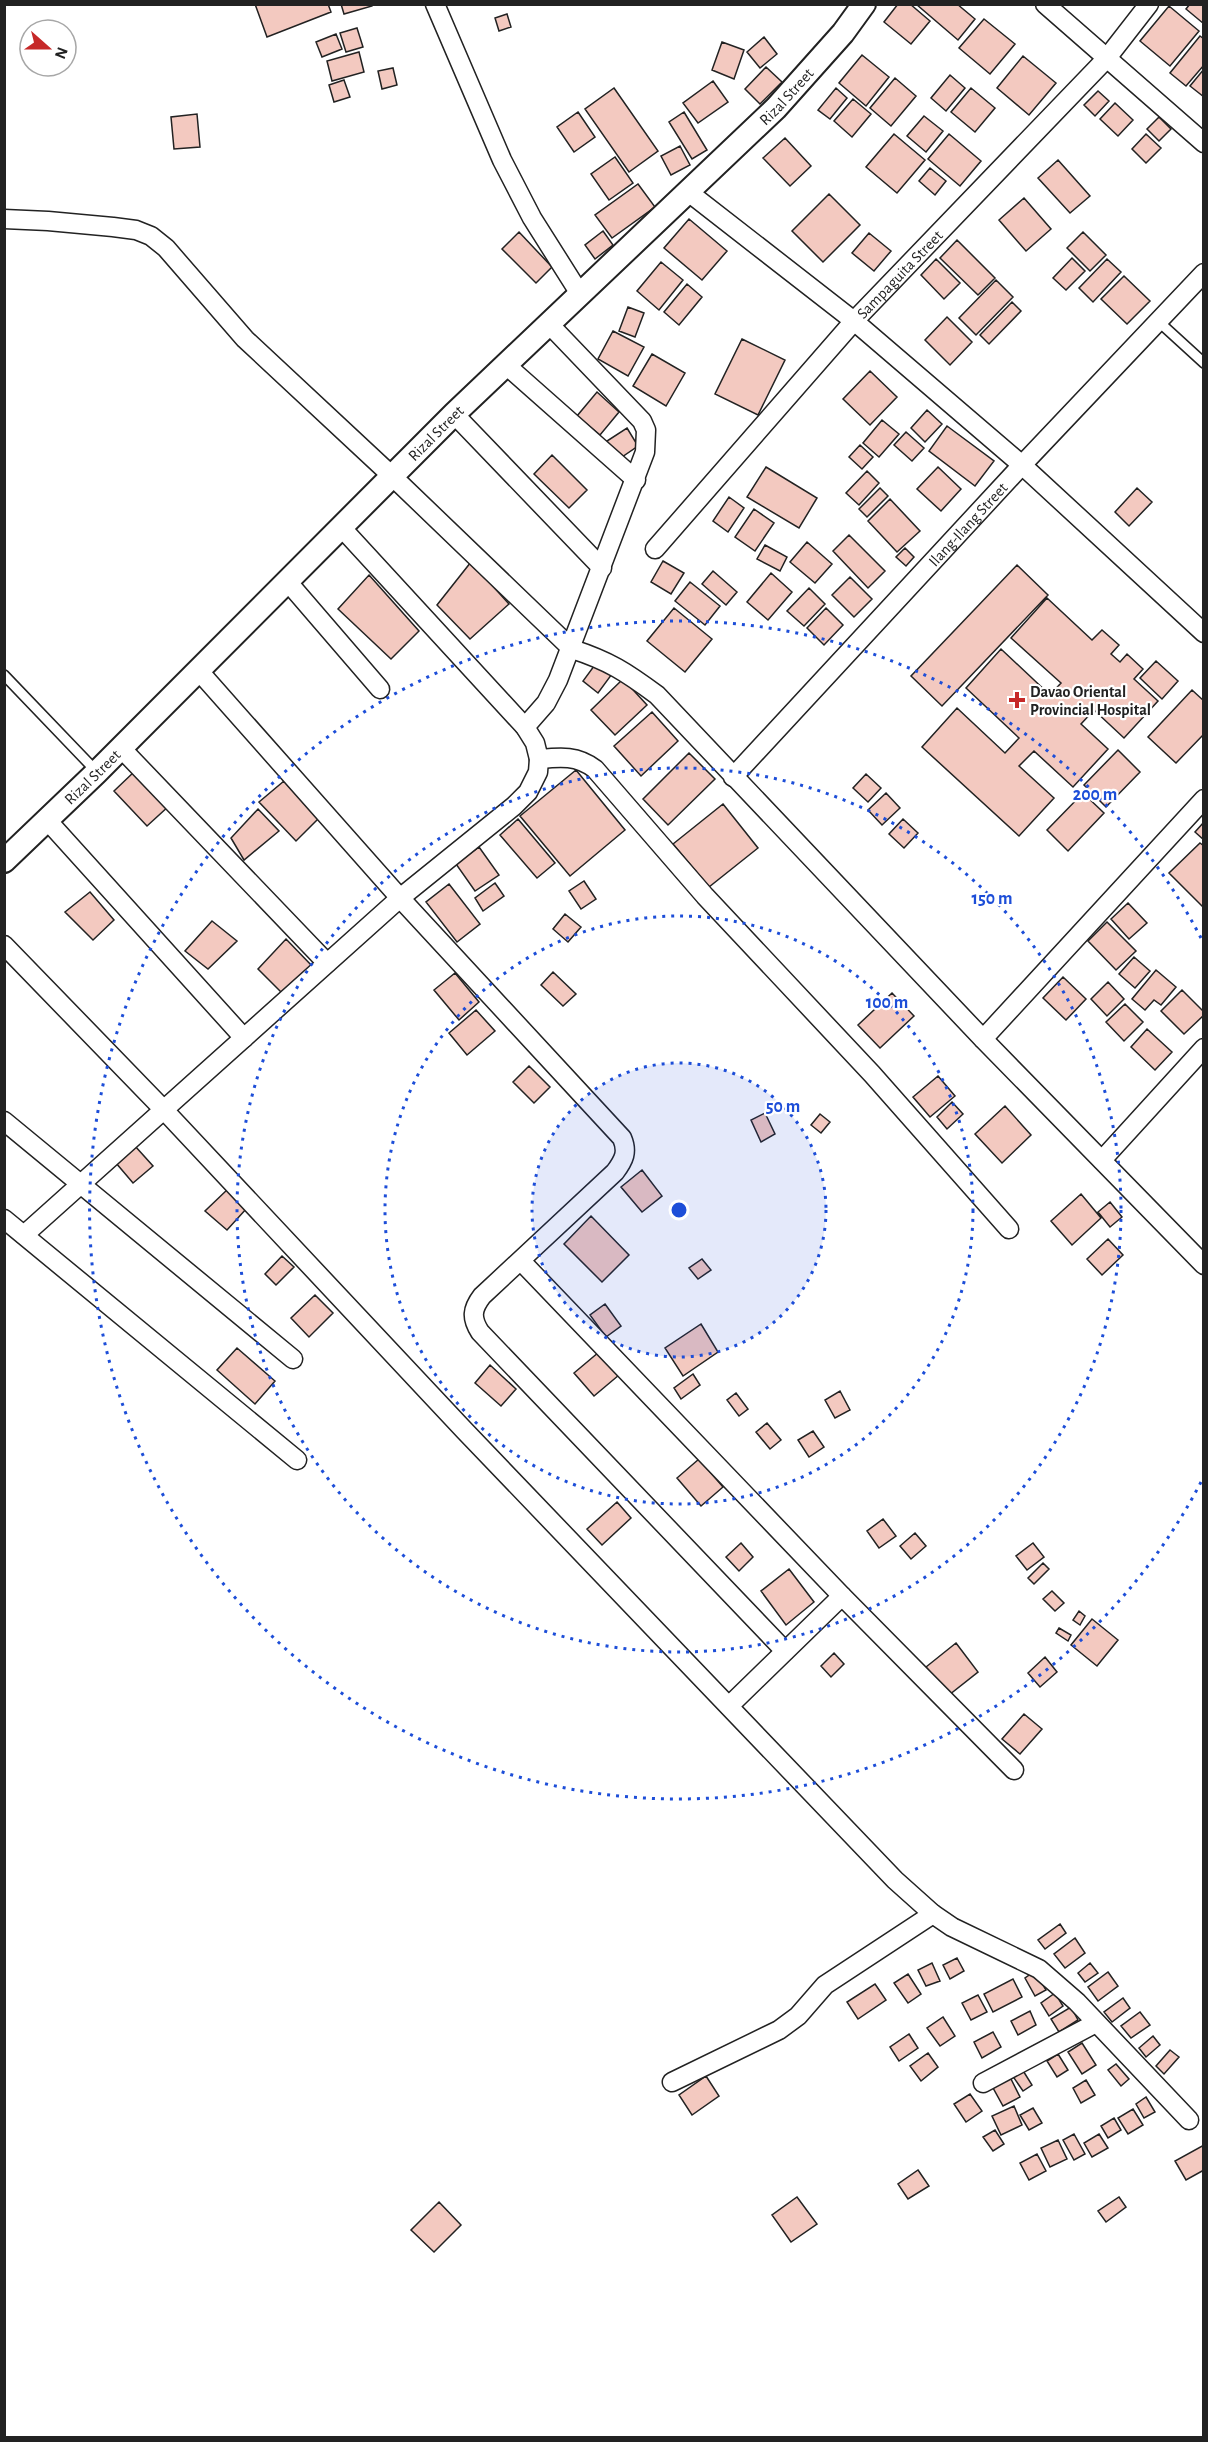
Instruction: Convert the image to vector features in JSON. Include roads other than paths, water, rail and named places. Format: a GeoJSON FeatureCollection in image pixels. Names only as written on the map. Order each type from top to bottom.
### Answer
{"type":"FeatureCollection","features":[{"type":"Feature","properties":{"kind":"street"},"geometry":{"type":"LineString","coordinates":[[435,4],[502,160],[532,218],[580,294]]}},
{"type":"Feature","properties":{"kind":"street","name":"Rizal Street"},"geometry":{"type":"LineString","coordinates":[[4,861],[97,772],[454,414],[776,108],[843,33],[864,4]]}},
{"type":"Feature","properties":{"kind":"street"},"geometry":{"type":"LineString","coordinates":[[1045,4],[1203,143]]}},
{"type":"Feature","properties":{"kind":"street","name":"Sampaguita Street"},"geometry":{"type":"LineString","coordinates":[[655,549],[854,321],[1107,58],[1149,4]]}},
{"type":"Feature","properties":{"kind":"street"},"geometry":{"type":"LineString","coordinates":[[687,191],[854,321],[1022,465],[1203,633]]}},
{"type":"Feature","properties":{"kind":"street"},"geometry":{"type":"LineString","coordinates":[[4,219],[136,230],[151,236],[166,249],[245,339],[572,649],[626,671],[657,695],[983,1039],[1203,1264]]}},
{"type":"Feature","properties":{"kind":"street","name":"Ilang-Ilang Street"},"geometry":{"type":"LineString","coordinates":[[733,777],[1203,273]]}},
{"type":"Feature","properties":{"kind":"street"},"geometry":{"type":"LineString","coordinates":[[525,727],[546,703],[572,649],[636,480],[647,440],[642,421],[549,324]]}},
{"type":"Feature","properties":{"kind":"street"},"geometry":{"type":"LineString","coordinates":[[506,365],[636,480]]}},
{"type":"Feature","properties":{"kind":"street"},"geometry":{"type":"LineString","coordinates":[[454,414],[602,568]]}},
{"type":"Feature","properties":{"kind":"street"},"geometry":{"type":"LineString","coordinates":[[24,1235],[400,897],[521,799],[534,782],[539,759],[535,743],[525,727],[341,527]]}},
{"type":"Feature","properties":{"kind":"street"},"geometry":{"type":"LineString","coordinates":[[287,581],[380,689]]}},
{"type":"Feature","properties":{"kind":"street"},"geometry":{"type":"LineString","coordinates":[[198,670],[400,897],[615,1128],[626,1147],[621,1163],[615,1172],[476,1303],[473,1312],[474,1322],[480,1332],[785,1651]]}},
{"type":"Feature","properties":{"kind":"street"},"geometry":{"type":"LineString","coordinates":[[121,748],[327,963]]}},
{"type":"Feature","properties":{"kind":"street"},"geometry":{"type":"LineString","coordinates":[[539,759],[573,758],[584,761],[594,769],[705,896],[872,1074],[1009,1229]]}},
{"type":"Feature","properties":{"kind":"street"},"geometry":{"type":"LineString","coordinates":[[983,1039],[1203,799]]}},
{"type":"Feature","properties":{"kind":"street"},"geometry":{"type":"LineString","coordinates":[[47,820],[244,1038]]}},
{"type":"Feature","properties":{"kind":"street"},"geometry":{"type":"LineString","coordinates":[[4,945],[164,1110],[472,1438],[895,1880],[933,1914],[952,1927],[1039,1969],[1096,2023],[1189,2120]]}},
{"type":"Feature","properties":{"kind":"street"},"geometry":{"type":"LineString","coordinates":[[1102,1160],[1203,1048]]}},
{"type":"Feature","properties":{"kind":"street"},"geometry":{"type":"LineString","coordinates":[[4,1121],[293,1359]]}},
{"type":"Feature","properties":{"kind":"street"},"geometry":{"type":"LineString","coordinates":[[4,1219],[297,1460]]}},
{"type":"Feature","properties":{"kind":"street"},"geometry":{"type":"LineString","coordinates":[[520,1261],[842,1596],[1014,1770]]}},
{"type":"Feature","properties":{"kind":"street"},"geometry":{"type":"LineString","coordinates":[[729,1706],[842,1596]]}},
{"type":"Feature","properties":{"kind":"street"},"geometry":{"type":"LineString","coordinates":[[672,2082],[779,2030],[798,2016],[825,1984],[933,1914]]}},
{"type":"Feature","properties":{"kind":"street"},"geometry":{"type":"LineString","coordinates":[[982,2083],[1096,2023]]}},
{"type":"Feature","properties":{"kind":"lane"},"geometry":{"type":"LineString","coordinates":[[1158,321],[1203,363]]}},
{"type":"Feature","properties":{"kind":"lane"},"geometry":{"type":"LineString","coordinates":[[4,675],[97,772]]}},
{"type":"Feature","properties":{"kind":"place","name":"Davao Oriental Provincial Hospital"},"geometry":{"type":"Point","coordinates":[1017,700]}}]}
